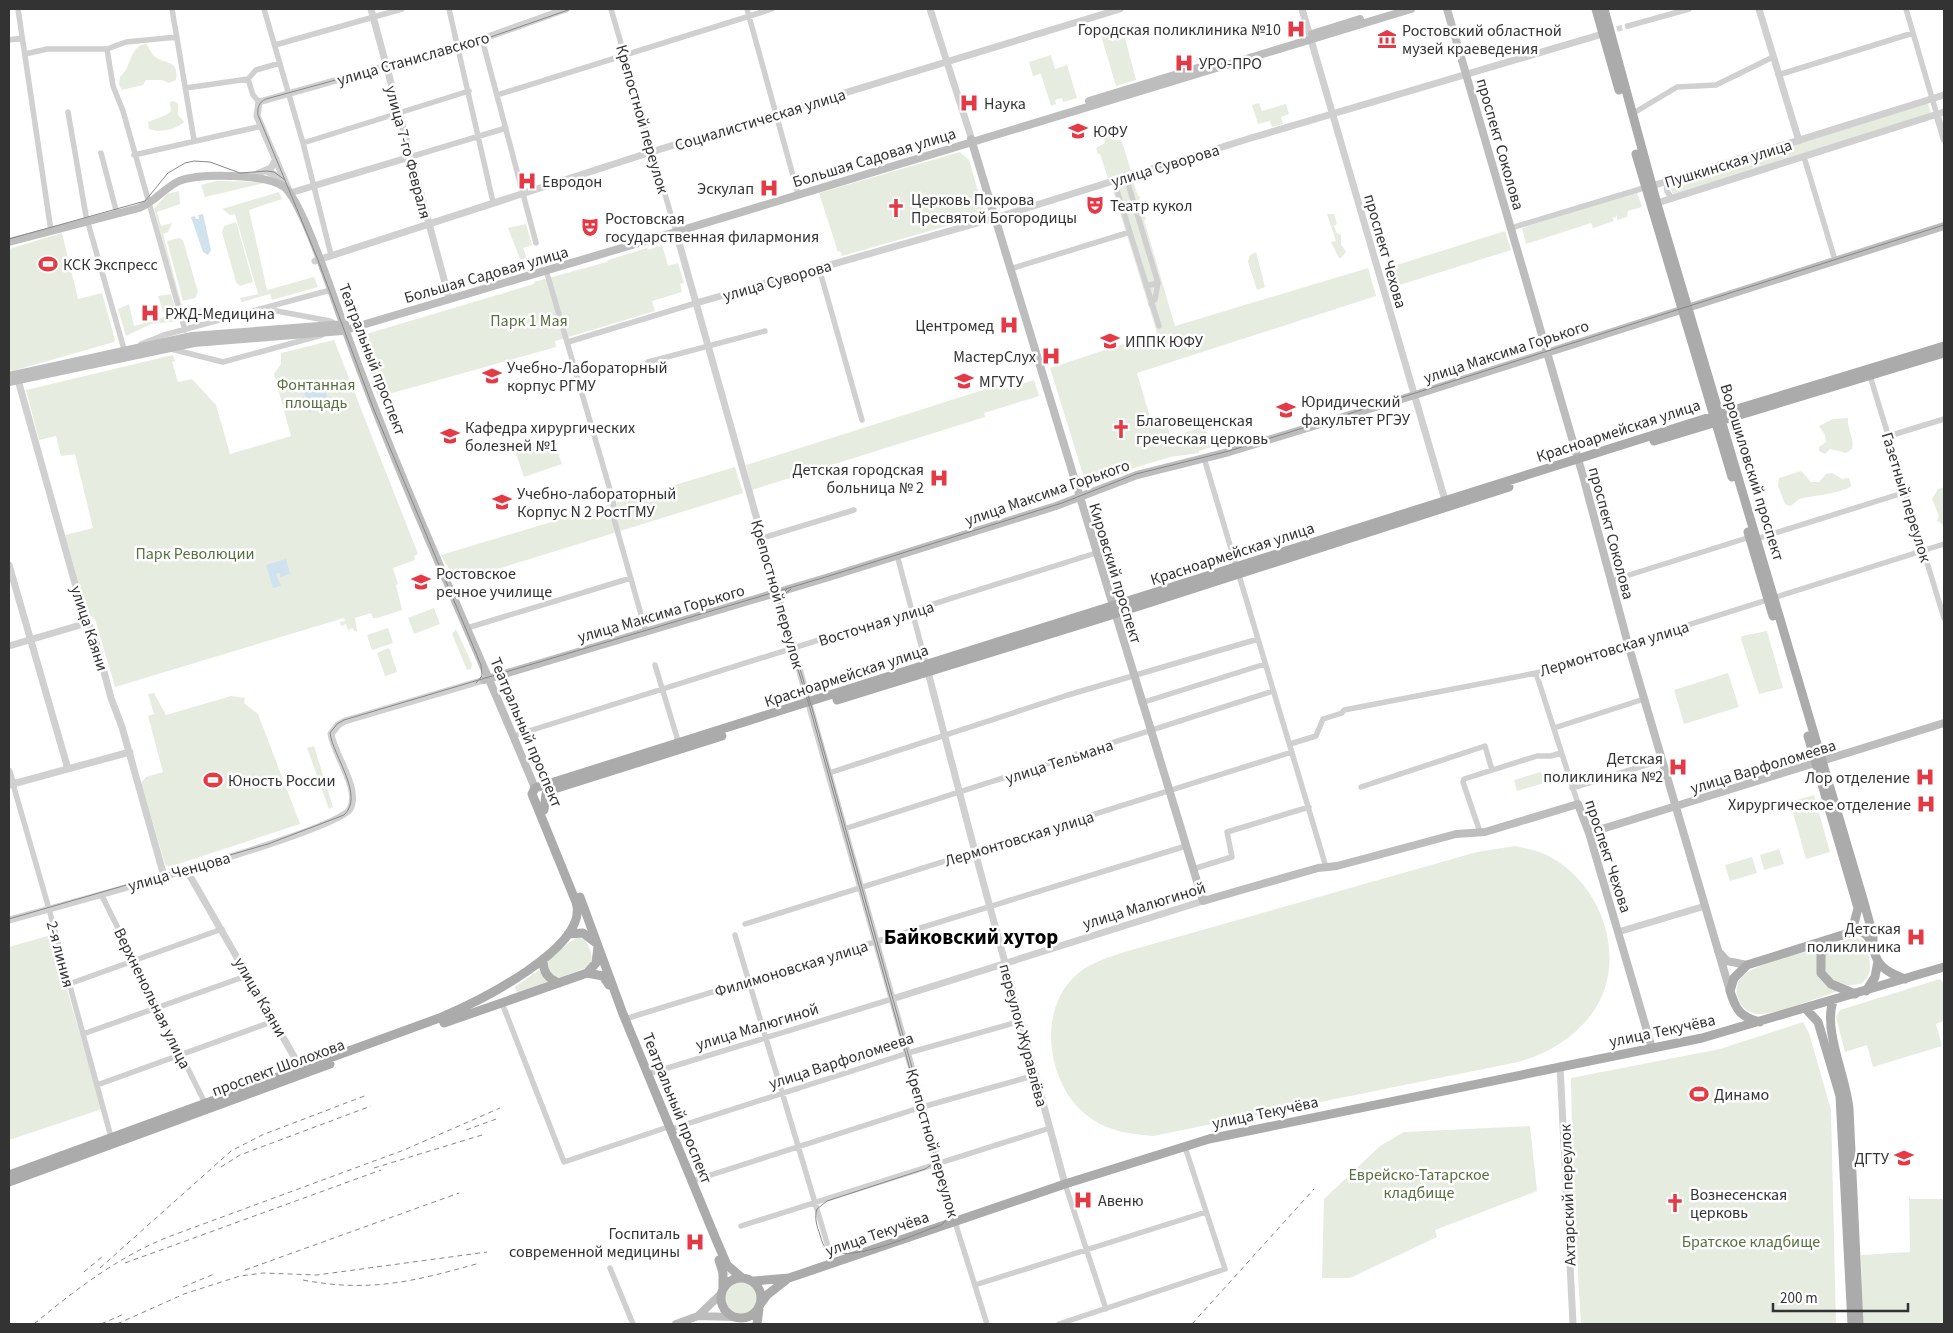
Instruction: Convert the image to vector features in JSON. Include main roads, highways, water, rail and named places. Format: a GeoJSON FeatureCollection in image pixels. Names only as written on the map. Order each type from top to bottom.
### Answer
{"type":"FeatureCollection","features":[{"type":"Feature","properties":{"kind":"main road","name":"Большая Садовая улица"},"geometry":{"type":"LineString","coordinates":[[1310,37],[1393,9]]}},
{"type":"Feature","properties":{"kind":"main road","name":"Большая Садовая улица"},"geometry":{"type":"LineString","coordinates":[[342,328],[546,270],[1310,37],[1411,9]]}},
{"type":"Feature","properties":{"kind":"main road","name":"проспект Соколова"},"geometry":{"type":"LineString","coordinates":[[1447,9],[1547,352],[1628,644],[1730,991]]}},
{"type":"Feature","properties":{"kind":"main road","name":"Ворошиловский проспект"},"geometry":{"type":"LineString","coordinates":[[1596,9],[1610,31],[1649,187],[1819,762],[1858,908],[1852,932]]}},
{"type":"Feature","properties":{"kind":"main road","name":"Ворошиловский проспект"},"geometry":{"type":"LineString","coordinates":[[1604,9],[1649,187]]}},
{"type":"Feature","properties":{"kind":"main road","name":"Большая Садовая улица"},"geometry":{"type":"LineString","coordinates":[[342,328],[448,294],[675,230],[797,190],[972,140]]}},
{"type":"Feature","properties":{"kind":"main road","name":"Кировский проспект"},"geometry":{"type":"LineString","coordinates":[[972,140],[1133,677],[1203,901]]}},
{"type":"Feature","properties":{"kind":"main road","name":"Театральный проспект"},"geometry":{"type":"LineString","coordinates":[[9,242],[148,204],[173,184],[186,179],[204,177],[245,178],[273,182],[290,193],[437,573],[513,736],[577,906],[577,920],[567,934]]}},
{"type":"Feature","properties":{"kind":"main road","name":"улица Максима Горького"},"geometry":{"type":"LineString","coordinates":[[486,679],[897,556],[1056,506],[1137,475],[1204,458],[1413,395],[1944,226]]}},
{"type":"Feature","properties":{"kind":"main road","name":"Театральный проспект"},"geometry":{"type":"LineString","coordinates":[[317,260],[327,291],[434,554],[467,628],[486,679],[533,791],[544,810],[598,946],[722,1268],[722,1292]]}},
{"type":"Feature","properties":{"kind":"main road"},"geometry":{"type":"LineString","coordinates":[[9,376],[214,341],[331,333],[342,328]]}},
{"type":"Feature","properties":{"kind":"main road"},"geometry":{"type":"LineString","coordinates":[[9,382],[124,349],[211,333],[342,328]]}},
{"type":"Feature","properties":{"kind":"main road","name":"Красноармейская улица"},"geometry":{"type":"LineString","coordinates":[[1238,570],[1944,346]]}},
{"type":"Feature","properties":{"kind":"main road","name":"Красноармейская улица"},"geometry":{"type":"LineString","coordinates":[[1717,418],[1870,376],[1944,353]]}},
{"type":"Feature","properties":{"kind":"main road","name":"Красноармейская улица"},"geometry":{"type":"LineString","coordinates":[[544,810],[546,794],[551,790],[810,705],[1113,611],[1445,500],[1578,462]]}},
{"type":"Feature","properties":{"kind":"main road","name":"Красноармейская улица"},"geometry":{"type":"LineString","coordinates":[[533,791],[679,744],[810,705]]}},
{"type":"Feature","properties":{"kind":"main road","name":"улица Варфоломеева"},"geometry":{"type":"LineString","coordinates":[[1589,833],[1944,723]]}},
{"type":"Feature","properties":{"kind":"main road","name":"Ворошиловский проспект"},"geometry":{"type":"LineString","coordinates":[[1819,762],[1863,899],[1873,935],[1873,944]]}},
{"type":"Feature","properties":{"kind":"main road","name":"улица Малюгиной"},"geometry":{"type":"LineString","coordinates":[[1203,901],[1456,834],[1480,832],[1578,804]]}},
{"type":"Feature","properties":{"kind":"main road","name":"проспект Чехова"},"geometry":{"type":"LineString","coordinates":[[1578,804],[1589,833],[1652,1048]]}},
{"type":"Feature","properties":{"kind":"main road"},"geometry":{"type":"LineString","coordinates":[[1761,1022],[1741,1015],[1736,1008],[1730,991],[1734,978],[1747,965],[1852,932],[1864,933],[1873,944],[1878,961],[1886,970],[1905,979]]}},
{"type":"Feature","properties":{"kind":"main road"},"geometry":{"type":"LineString","coordinates":[[584,933],[598,946],[596,963],[587,973],[559,983],[552,980],[544,972],[543,959],[567,934],[584,933]]}},
{"type":"Feature","properties":{"kind":"main road"},"geometry":{"type":"LineString","coordinates":[[1836,937],[1821,954],[1821,973],[1831,984],[1855,994],[1944,967]]}},
{"type":"Feature","properties":{"kind":"main road"},"geometry":{"type":"LineString","coordinates":[[1717,950],[1727,961],[1747,965]]}},
{"type":"Feature","properties":{"kind":"main road","name":"проспект Шолохова"},"geometry":{"type":"LineString","coordinates":[[9,1182],[470,1006],[520,976],[543,959]]}},
{"type":"Feature","properties":{"kind":"main road"},"geometry":{"type":"LineString","coordinates":[[1866,991],[1875,977],[1878,961]]}},
{"type":"Feature","properties":{"kind":"main road","name":"Театральный проспект"},"geometry":{"type":"LineString","coordinates":[[587,973],[601,975],[606,980],[727,1265],[742,1278]]}},
{"type":"Feature","properties":{"kind":"main road","name":"проспект Шолохова"},"geometry":{"type":"LineString","coordinates":[[9,1175],[205,1103],[559,983]]}},
{"type":"Feature","properties":{"kind":"main road","name":"улица Текучёва"},"geometry":{"type":"LineString","coordinates":[[754,1282],[789,1278],[1065,1184],[1209,1139],[1702,1038],[1855,994]]}},
{"type":"Feature","properties":{"kind":"main road"},"geometry":{"type":"LineString","coordinates":[[1832,1001],[1829,1019],[1830,1029],[1844,1077],[1849,1110],[1859,1324]]}},
{"type":"Feature","properties":{"kind":"main road"},"geometry":{"type":"LineString","coordinates":[[1806,1009],[1818,1022],[1840,1096],[1852,1324]]}},
{"type":"Feature","properties":{"kind":"main road"},"geometry":{"type":"LineString","coordinates":[[698,1316],[732,1280],[742,1278],[754,1282],[760,1290],[757,1324]]}},
{"type":"Feature","properties":{"kind":"main road","name":"улица Текучёва"},"geometry":{"type":"LineString","coordinates":[[760,1306],[767,1295],[789,1278]]}},
{"type":"Feature","properties":{"kind":"main road"},"geometry":{"type":"LineString","coordinates":[[722,1292],[723,1307],[745,1324]]}},
{"type":"Feature","properties":{"kind":"main road"},"geometry":{"type":"LineString","coordinates":[[676,1324],[698,1316],[749,1317],[760,1306]]}},
{"type":"Feature","properties":{"kind":"water"},"geometry":{"type":"Polygon","coordinates":[[[203,214],[211,250],[208,255],[203,252],[191,217],[195,216],[196,219],[199,219],[198,215],[203,214]]]}},
{"type":"Feature","properties":{"kind":"water"},"geometry":{"type":"Polygon","coordinates":[[[324,386],[330,406],[309,412],[304,392],[324,386]]]}},
{"type":"Feature","properties":{"kind":"water"},"geometry":{"type":"Polygon","coordinates":[[[286,559],[290,574],[280,577],[280,573],[276,574],[281,586],[273,588],[266,565],[286,559]]]}},
{"type":"Feature","properties":{"kind":"tunnel"},"geometry":{"type":"LineString","coordinates":[[1617,29],[1628,26]]}},
{"type":"Feature","properties":{"kind":"tram line"},"geometry":{"type":"LineString","coordinates":[[476,683],[482,676],[481,665],[374,410],[318,260],[258,115],[258,110],[260,104],[266,99],[482,40],[571,9]]}},
{"type":"Feature","properties":{"kind":"tram line"},"geometry":{"type":"LineString","coordinates":[[9,239],[145,201],[168,173],[185,163],[194,161],[210,162],[240,173],[274,172],[285,180]]}},
{"type":"Feature","properties":{"kind":"tram line"},"geometry":{"type":"LineString","coordinates":[[9,919],[268,844],[344,815],[350,807],[350,787],[330,733],[337,724],[344,720],[829,576],[1062,503],[1136,474],[1229,451],[1944,225]]}},
{"type":"Feature","properties":{"kind":"tram line"},"geometry":{"type":"LineString","coordinates":[[788,588],[779,597],[780,612],[810,708],[932,1149],[936,1160],[941,1175],[945,1185],[949,1204],[946,1220],[941,1225],[885,1246],[854,1253],[841,1253],[830,1251],[826,1248],[822,1242],[817,1225],[817,1209],[827,1201],[925,1169],[934,1161],[935,1159],[936,1157],[936,1154],[812,708],[781,608],[782,596],[791,589]]}},
{"type":"Feature","properties":{"kind":"railway"},"geometry":{"type":"LineString","coordinates":[[100,1268],[231,1151],[262,1135],[367,1095]]}},
{"type":"Feature","properties":{"kind":"railway"},"geometry":{"type":"LineString","coordinates":[[221,1167],[240,1155],[371,1106]]}},
{"type":"Feature","properties":{"kind":"railway"},"geometry":{"type":"LineString","coordinates":[[34,1324],[114,1264],[150,1245],[404,1150],[500,1108]]}},
{"type":"Feature","properties":{"kind":"railway"},"geometry":{"type":"LineString","coordinates":[[466,1130],[499,1118]]}},
{"type":"Feature","properties":{"kind":"railway"},"geometry":{"type":"LineString","coordinates":[[374,1168],[482,1135]]}},
{"type":"Feature","properties":{"kind":"railway"},"geometry":{"type":"LineString","coordinates":[[125,1263],[381,1170]]}},
{"type":"Feature","properties":{"kind":"railway"},"geometry":{"type":"LineString","coordinates":[[1192,1324],[1314,1189]]}},
{"type":"Feature","properties":{"kind":"railway"},"geometry":{"type":"LineString","coordinates":[[245,1270],[459,1193]]}},
{"type":"Feature","properties":{"kind":"railway"},"geometry":{"type":"LineString","coordinates":[[117,1324],[184,1294],[240,1276],[263,1273],[317,1275],[487,1252]]}},
{"type":"Feature","properties":{"kind":"railway"},"geometry":{"type":"LineString","coordinates":[[84,1272],[103,1256]]}},
{"type":"Feature","properties":{"kind":"railway"},"geometry":{"type":"LineString","coordinates":[[303,1280],[350,1285],[393,1283],[413,1280],[480,1263]]}},
{"type":"Feature","properties":{"kind":"railway"},"geometry":{"type":"LineString","coordinates":[[183,1287],[214,1274]]}},
{"type":"Feature","properties":{"kind":"railway"},"geometry":{"type":"LineString","coordinates":[[101,1324],[124,1314]]}},
{"type":"Feature","properties":{"kind":"place","name":"Городская поликлиника №10"},"geometry":{"type":"Point","coordinates":[1296,29]}},
{"type":"Feature","properties":{"kind":"place","name":"Ростовский областной музей краеведения"},"geometry":{"type":"Point","coordinates":[1387,39]}},
{"type":"Feature","properties":{"kind":"place","name":"УРО-ПРО"},"geometry":{"type":"Point","coordinates":[1184,63]}},
{"type":"Feature","properties":{"kind":"place","name":"Наука"},"geometry":{"type":"Point","coordinates":[969,103]}},
{"type":"Feature","properties":{"kind":"place","name":"ЮФУ"},"geometry":{"type":"Point","coordinates":[1078,131]}},
{"type":"Feature","properties":{"kind":"place","name":"Евродон"},"geometry":{"type":"Point","coordinates":[527,181]}},
{"type":"Feature","properties":{"kind":"place","name":"Эскулап"},"geometry":{"type":"Point","coordinates":[769,188]}},
{"type":"Feature","properties":{"kind":"place","name":"Театр кукол"},"geometry":{"type":"Point","coordinates":[1095,205]}},
{"type":"Feature","properties":{"kind":"place","name":"Церковь Покрова Пресвятой Богородицы"},"geometry":{"type":"Point","coordinates":[896,208]}},
{"type":"Feature","properties":{"kind":"place","name":"Ростовская государственная филармония"},"geometry":{"type":"Point","coordinates":[590,227]}},
{"type":"Feature","properties":{"kind":"place","name":"КСК Экспресс"},"geometry":{"type":"Point","coordinates":[48,264]}},
{"type":"Feature","properties":{"kind":"place","name":"РЖД-Медицина"},"geometry":{"type":"Point","coordinates":[150,313]}},
{"type":"Feature","properties":{"kind":"place","name":"Центромед"},"geometry":{"type":"Point","coordinates":[1009,325]}},
{"type":"Feature","properties":{"kind":"place","name":"ИППК ЮФУ"},"geometry":{"type":"Point","coordinates":[1110,341]}},
{"type":"Feature","properties":{"kind":"place","name":"МастерСлух"},"geometry":{"type":"Point","coordinates":[1051,356]}},
{"type":"Feature","properties":{"kind":"place","name":"Учебно-Лабораторный корпус РГМУ"},"geometry":{"type":"Point","coordinates":[492,376]}},
{"type":"Feature","properties":{"kind":"place","name":"МГУТУ"},"geometry":{"type":"Point","coordinates":[964,381]}},
{"type":"Feature","properties":{"kind":"place","name":"Юридический факультет РГЭУ"},"geometry":{"type":"Point","coordinates":[1286,410]}},
{"type":"Feature","properties":{"kind":"place","name":"Благовещенская греческая церковь"},"geometry":{"type":"Point","coordinates":[1121,429]}},
{"type":"Feature","properties":{"kind":"place","name":"Кафедра хирургических болезней №1"},"geometry":{"type":"Point","coordinates":[450,436]}},
{"type":"Feature","properties":{"kind":"place","name":"Детская городская больница № 2"},"geometry":{"type":"Point","coordinates":[939,478]}},
{"type":"Feature","properties":{"kind":"place","name":"Учебно-лабораторный Корпус N 2 РостГМУ"},"geometry":{"type":"Point","coordinates":[502,502]}},
{"type":"Feature","properties":{"kind":"place","name":"Ростовское речное училище"},"geometry":{"type":"Point","coordinates":[421,582]}},
{"type":"Feature","properties":{"kind":"place","name":"Детская поликлиника №2"},"geometry":{"type":"Point","coordinates":[1678,767]}},
{"type":"Feature","properties":{"kind":"place","name":"Лор отделение"},"geometry":{"type":"Point","coordinates":[1925,777]}},
{"type":"Feature","properties":{"kind":"place","name":"Юность России"},"geometry":{"type":"Point","coordinates":[213,780]}},
{"type":"Feature","properties":{"kind":"place","name":"Хирургическое отделение"},"geometry":{"type":"Point","coordinates":[1926,804]}},
{"type":"Feature","properties":{"kind":"place","name":"Детская поликлиника"},"geometry":{"type":"Point","coordinates":[1916,937]}},
{"type":"Feature","properties":{"kind":"place","name":"Динамо"},"geometry":{"type":"Point","coordinates":[1699,1094]}},
{"type":"Feature","properties":{"kind":"place","name":"ДГТУ"},"geometry":{"type":"Point","coordinates":[1904,1158]}},
{"type":"Feature","properties":{"kind":"place","name":"Авеню"},"geometry":{"type":"Point","coordinates":[1083,1200]}},
{"type":"Feature","properties":{"kind":"place","name":"Вознесенская церковь"},"geometry":{"type":"Point","coordinates":[1675,1203]}},
{"type":"Feature","properties":{"kind":"place","name":"Госпиталь современной медицины"},"geometry":{"type":"Point","coordinates":[695,1242]}},
{"type":"Feature","properties":{"kind":"district","name":"Байковский хутор"},"geometry":{"type":"Point","coordinates":[971,937]}},
{"type":"Feature","properties":{"kind":"park label","name":"Парк 1 Мая"},"geometry":{"type":"Point","coordinates":[529,320]}},
{"type":"Feature","properties":{"kind":"park label","name":"Фонтанная площадь"},"geometry":{"type":"Point","coordinates":[316,393]}},
{"type":"Feature","properties":{"kind":"park label","name":"Парк Революции"},"geometry":{"type":"Point","coordinates":[195,553]}},
{"type":"Feature","properties":{"kind":"park label","name":"Еврейско-Татарское кладбище"},"geometry":{"type":"Point","coordinates":[1419,1183]}},
{"type":"Feature","properties":{"kind":"park label","name":"Братское кладбище"},"geometry":{"type":"Point","coordinates":[1751,1241]}}]}
